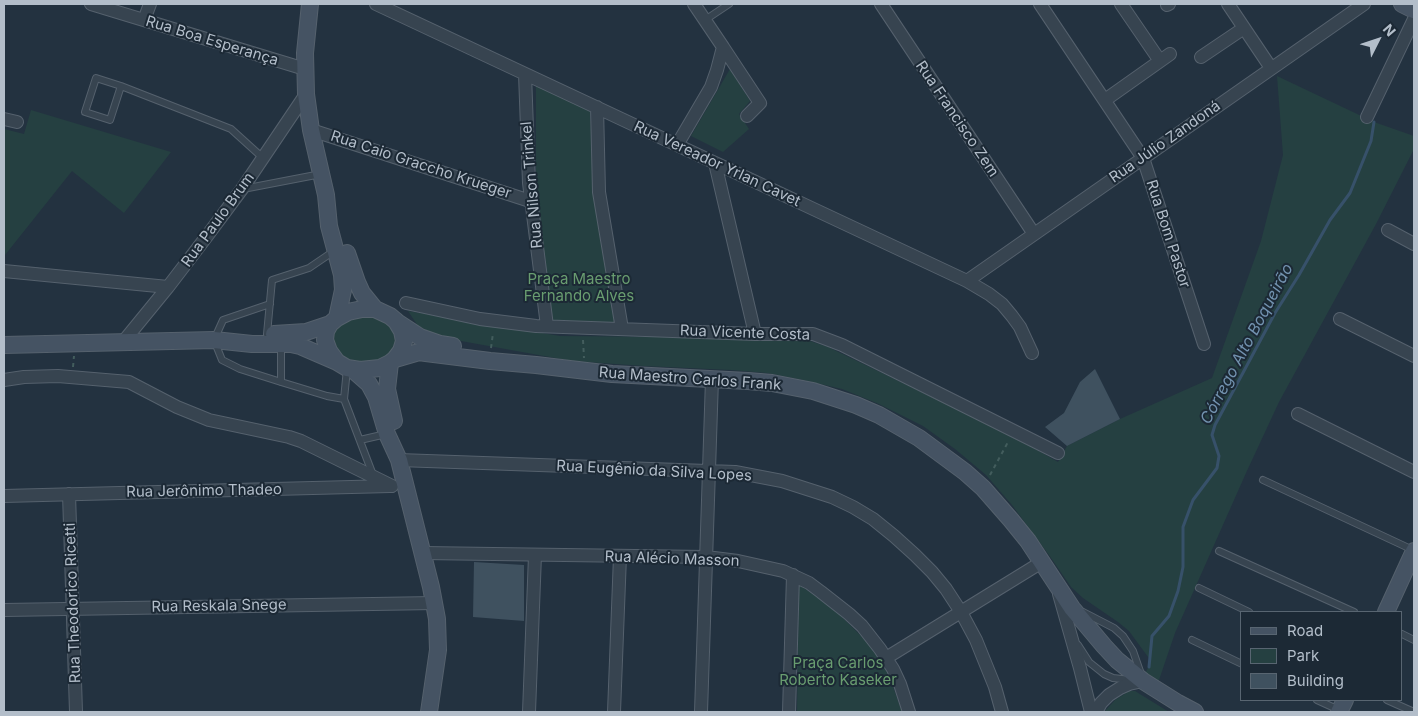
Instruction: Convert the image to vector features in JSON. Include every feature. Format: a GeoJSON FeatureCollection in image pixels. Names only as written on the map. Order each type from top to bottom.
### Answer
{"type":"FeatureCollection","features":[{"type":"Feature","properties":{"kind":"main road"},"geometry":{"type":"LineString","coordinates":[[310,4],[306,35],[306,94],[311,130],[326,195],[328,226],[343,282],[341,300],[334,321],[326,331],[325,340],[329,351],[364,380],[373,390],[387,434],[399,460]]}},
{"type":"Feature","properties":{"kind":"main road"},"geometry":{"type":"LineString","coordinates":[[1402,4],[1414,10]]}},
{"type":"Feature","properties":{"kind":"main road"},"geometry":{"type":"LineString","coordinates":[[326,195],[339,224],[356,282],[375,309]]}},
{"type":"Feature","properties":{"kind":"main road"},"geometry":{"type":"LineString","coordinates":[[4,345],[214,340],[252,344],[281,344],[300,346],[345,366],[369,370],[380,368],[392,361],[401,352],[404,341],[402,331],[396,321],[375,309],[348,312],[334,321],[306,332],[251,334],[214,340]]}},
{"type":"Feature","properties":{"kind":"main road","name":"Rua Maestro Carlos Frank"},"geometry":{"type":"LineString","coordinates":[[396,321],[416,335],[430,341],[491,353],[536,365]]}},
{"type":"Feature","properties":{"kind":"main road","name":"Rua Maestro Carlos Frank"},"geometry":{"type":"LineString","coordinates":[[392,361],[419,352],[426,352],[586,372],[748,381],[794,387],[856,405],[892,422],[919,438],[942,454],[983,488],[1011,520],[1042,562],[1072,608],[1110,653],[1143,681],[1165,696],[1195,712]]}},
{"type":"Feature","properties":{"kind":"main road"},"geometry":{"type":"LineString","coordinates":[[392,361],[388,395],[396,430],[399,486],[423,553],[437,619],[438,650],[429,712]]}},
{"type":"Feature","properties":{"kind":"main road"},"geometry":{"type":"LineString","coordinates":[[1387,611],[1411,569],[1414,551]]}},
{"type":"Feature","properties":{"kind":"street","name":"Rua Boa Esperança"},"geometry":{"type":"LineString","coordinates":[[91,4],[305,69]]}},
{"type":"Feature","properties":{"kind":"street"},"geometry":{"type":"LineString","coordinates":[[144,20],[150,4]]}},
{"type":"Feature","properties":{"kind":"street","name":"Rua Vereador Yrlan Cavet"},"geometry":{"type":"LineString","coordinates":[[376,4],[967,281],[1002,304],[1020,327],[1032,353]]}},
{"type":"Feature","properties":{"kind":"street"},"geometry":{"type":"LineString","coordinates":[[694,4],[760,103],[747,116]]}},
{"type":"Feature","properties":{"kind":"street","name":"Rua Francisco Zem"},"geometry":{"type":"LineString","coordinates":[[881,4],[1034,234]]}},
{"type":"Feature","properties":{"kind":"street","name":"Rua Bom Pastor"},"geometry":{"type":"LineString","coordinates":[[1040,4],[1143,158],[1204,344]]}},
{"type":"Feature","properties":{"kind":"street"},"geometry":{"type":"LineString","coordinates":[[1104,100],[1165,58],[1122,4]]}},
{"type":"Feature","properties":{"kind":"street"},"geometry":{"type":"LineString","coordinates":[[1228,4],[1271,68]]}},
{"type":"Feature","properties":{"kind":"street","name":"Rua Júlio Zandoná"},"geometry":{"type":"LineString","coordinates":[[967,281],[1364,4]]}},
{"type":"Feature","properties":{"kind":"street"},"geometry":{"type":"LineString","coordinates":[[1368,117],[1414,18]]}},
{"type":"Feature","properties":{"kind":"street"},"geometry":{"type":"LineString","coordinates":[[1201,57],[1244,28]]}},
{"type":"Feature","properties":{"kind":"street"},"geometry":{"type":"LineString","coordinates":[[677,145],[711,87],[723,47]]}},
{"type":"Feature","properties":{"kind":"street","name":"Rua Nilson Trinkel"},"geometry":{"type":"LineString","coordinates":[[526,74],[530,201],[547,326]]}},
{"type":"Feature","properties":{"kind":"street","name":"Rua Paulo Brum"},"geometry":{"type":"LineString","coordinates":[[123,342],[168,288],[242,189],[306,94]]}},
{"type":"Feature","properties":{"kind":"street"},"geometry":{"type":"LineString","coordinates":[[597,107],[599,192],[622,329]]}},
{"type":"Feature","properties":{"kind":"street"},"geometry":{"type":"LineString","coordinates":[[4,119],[17,122]]}},
{"type":"Feature","properties":{"kind":"street","name":"Rua Caio Graccho Krueger"},"geometry":{"type":"LineString","coordinates":[[311,130],[530,201]]}},
{"type":"Feature","properties":{"kind":"street"},"geometry":{"type":"LineString","coordinates":[[715,162],[755,334]]}},
{"type":"Feature","properties":{"kind":"street"},"geometry":{"type":"LineString","coordinates":[[1388,230],[1414,244]]}},
{"type":"Feature","properties":{"kind":"street"},"geometry":{"type":"LineString","coordinates":[[4,271],[168,288]]}},
{"type":"Feature","properties":{"kind":"street","name":"Rua Vicente Costa"},"geometry":{"type":"LineString","coordinates":[[406,303],[494,321],[547,326],[755,334],[813,334],[826,338],[1058,453]]}},
{"type":"Feature","properties":{"kind":"street"},"geometry":{"type":"LineString","coordinates":[[1340,320],[1414,356]]}},
{"type":"Feature","properties":{"kind":"street"},"geometry":{"type":"LineString","coordinates":[[4,380],[42,376],[72,376],[129,382],[177,407],[210,420],[282,435],[301,441],[373,477],[399,486]]}},
{"type":"Feature","properties":{"kind":"street"},"geometry":{"type":"LineString","coordinates":[[701,712],[712,379]]}},
{"type":"Feature","properties":{"kind":"street"},"geometry":{"type":"LineString","coordinates":[[1298,414],[1414,472]]}},
{"type":"Feature","properties":{"kind":"street","name":"Rua Eugênio da Silva Lopes"},"geometry":{"type":"LineString","coordinates":[[399,460],[735,472],[782,481],[832,496],[853,507],[887,530],[942,583],[962,612],[987,666],[1002,712]]}},
{"type":"Feature","properties":{"kind":"street","name":"Rua Jerônimo Thadeo"},"geometry":{"type":"LineString","coordinates":[[4,496],[399,486]]}},
{"type":"Feature","properties":{"kind":"street","name":"Rua Theodorico Ricetti"},"geometry":{"type":"LineString","coordinates":[[69,494],[76,712]]}},
{"type":"Feature","properties":{"kind":"street","name":"Rua Alécio Masson"},"geometry":{"type":"LineString","coordinates":[[423,553],[706,557],[756,564],[782,570],[821,592],[848,614],[873,639],[900,684],[910,712]]}},
{"type":"Feature","properties":{"kind":"street"},"geometry":{"type":"LineString","coordinates":[[529,712],[535,555]]}},
{"type":"Feature","properties":{"kind":"street"},"geometry":{"type":"LineString","coordinates":[[614,712],[620,556]]}},
{"type":"Feature","properties":{"kind":"street"},"geometry":{"type":"LineString","coordinates":[[886,658],[1042,562]]}},
{"type":"Feature","properties":{"kind":"street"},"geometry":{"type":"LineString","coordinates":[[789,712],[793,575]]}},
{"type":"Feature","properties":{"kind":"street"},"geometry":{"type":"LineString","coordinates":[[1056,584],[1091,712]]}},
{"type":"Feature","properties":{"kind":"street","name":"Rua Reskala Snege"},"geometry":{"type":"LineString","coordinates":[[4,610],[435,603]]}},
{"type":"Feature","properties":{"kind":"street"},"geometry":{"type":"LineString","coordinates":[[1096,712],[1109,694],[1129,684],[1143,681]]}},
{"type":"Feature","properties":{"kind":"lane"},"geometry":{"type":"LineString","coordinates":[[705,20],[729,4]]}},
{"type":"Feature","properties":{"kind":"lane"},"geometry":{"type":"LineString","coordinates":[[121,86],[110,120],[85,112],[96,78],[121,86],[231,129],[263,158]]}},
{"type":"Feature","properties":{"kind":"lane"},"geometry":{"type":"LineString","coordinates":[[242,189],[321,174]]}},
{"type":"Feature","properties":{"kind":"lane"},"geometry":{"type":"LineString","coordinates":[[267,334],[272,280],[309,268],[335,250]]}},
{"type":"Feature","properties":{"kind":"lane"},"geometry":{"type":"LineString","coordinates":[[270,304],[223,320],[214,340],[222,360],[240,369],[327,396],[344,399]]}},
{"type":"Feature","properties":{"kind":"lane"},"geometry":{"type":"LineString","coordinates":[[281,344],[281,382]]}},
{"type":"Feature","properties":{"kind":"lane"},"geometry":{"type":"LineString","coordinates":[[345,366],[344,399],[373,477]]}},
{"type":"Feature","properties":{"kind":"lane"},"geometry":{"type":"LineString","coordinates":[[360,440],[387,434]]}},
{"type":"Feature","properties":{"kind":"lane"},"geometry":{"type":"LineString","coordinates":[[1263,480],[1414,551]]}},
{"type":"Feature","properties":{"kind":"lane"},"geometry":{"type":"LineString","coordinates":[[1219,551],[1352,611]]}},
{"type":"Feature","properties":{"kind":"lane"},"geometry":{"type":"LineString","coordinates":[[1199,588],[1247,611]]}},
{"type":"Feature","properties":{"kind":"lane"},"geometry":{"type":"LineString","coordinates":[[1070,634],[1089,662],[1104,674],[1122,680],[1143,681]]}},
{"type":"Feature","properties":{"kind":"lane"},"geometry":{"type":"LineString","coordinates":[[1192,640],[1240,663]]}},
{"type":"Feature","properties":{"kind":"lane"},"geometry":{"type":"LineString","coordinates":[[1320,701],[1342,708]]}},
{"type":"Feature","properties":{"kind":"lane"},"geometry":{"type":"LineString","coordinates":[[1389,701],[1414,712]]}},
{"type":"Feature","properties":{"kind":"path"},"geometry":{"type":"LineString","coordinates":[[491,353],[494,321]]}},
{"type":"Feature","properties":{"kind":"path"},"geometry":{"type":"LineString","coordinates":[[582,328],[586,372]]}},
{"type":"Feature","properties":{"kind":"path"},"geometry":{"type":"LineString","coordinates":[[72,376],[76,342]]}},
{"type":"Feature","properties":{"kind":"path"},"geometry":{"type":"LineString","coordinates":[[983,488],[1014,430]]}},
{"type":"Feature","properties":{"kind":"green space"},"geometry":{"type":"Polygon","coordinates":[[[730,69],[750,101],[739,114],[749,129],[723,152],[691,136],[730,69]]]}},
{"type":"Feature","properties":{"kind":"green space"},"geometry":{"type":"Polygon","coordinates":[[[1277,76],[1374,122],[1414,136],[1414,149],[1376,224],[1279,402],[1175,633],[1158,683],[1144,676],[1151,661],[1129,631],[1083,598],[1071,587],[1012,505],[986,475],[923,426],[879,404],[842,389],[767,373],[572,361],[450,339],[418,326],[408,311],[560,336],[791,338],[810,341],[828,347],[1013,436],[1058,462],[1067,446],[1120,419],[1212,378],[1261,241],[1283,155],[1277,76]]]}},
{"type":"Feature","properties":{"kind":"green space","name":"Praça Maestro Fernando Alves"},"geometry":{"type":"Polygon","coordinates":[[[536,82],[590,108],[594,192],[616,323],[551,322],[536,199],[536,82]]]}},
{"type":"Feature","properties":{"kind":"green space"},"geometry":{"type":"Polygon","coordinates":[[[31,110],[171,152],[124,213],[72,171],[5,255],[4,129],[24,134],[31,110]]]}},
{"type":"Feature","properties":{"kind":"green space"},"geometry":{"type":"Polygon","coordinates":[[[380,316],[395,329],[397,346],[386,359],[357,364],[337,355],[332,336],[336,328],[350,317],[380,316]]]}},
{"type":"Feature","properties":{"kind":"green space","name":"Praça Carlos Roberto Kaseker"},"geometry":{"type":"Polygon","coordinates":[[[799,585],[837,612],[880,658],[890,678],[902,712],[797,712],[799,585]]]}},
{"type":"Feature","properties":{"kind":"green space"},"geometry":{"type":"Polygon","coordinates":[[[1129,691],[1135,691],[1169,712],[1104,712],[1115,700],[1129,691]]]}},
{"type":"Feature","properties":{"kind":"building"},"geometry":{"type":"Polygon","coordinates":[[[1095,369],[1120,419],[1067,446],[1045,427],[1064,413],[1080,382],[1095,369]]]}},
{"type":"Feature","properties":{"kind":"building"},"geometry":{"type":"Polygon","coordinates":[[[474,562],[524,565],[524,621],[473,617],[474,562]]]}},
{"type":"Feature","properties":{"kind":"waterway","name":"Córrego Alto Boqueirão"},"geometry":{"type":"LineString","coordinates":[[1149,667],[1152,636],[1169,616],[1178,591],[1183,567],[1183,527],[1193,500],[1217,468],[1219,456],[1212,435],[1215,425],[1275,313],[1330,220],[1350,193],[1371,141],[1374,122]]}}]}
